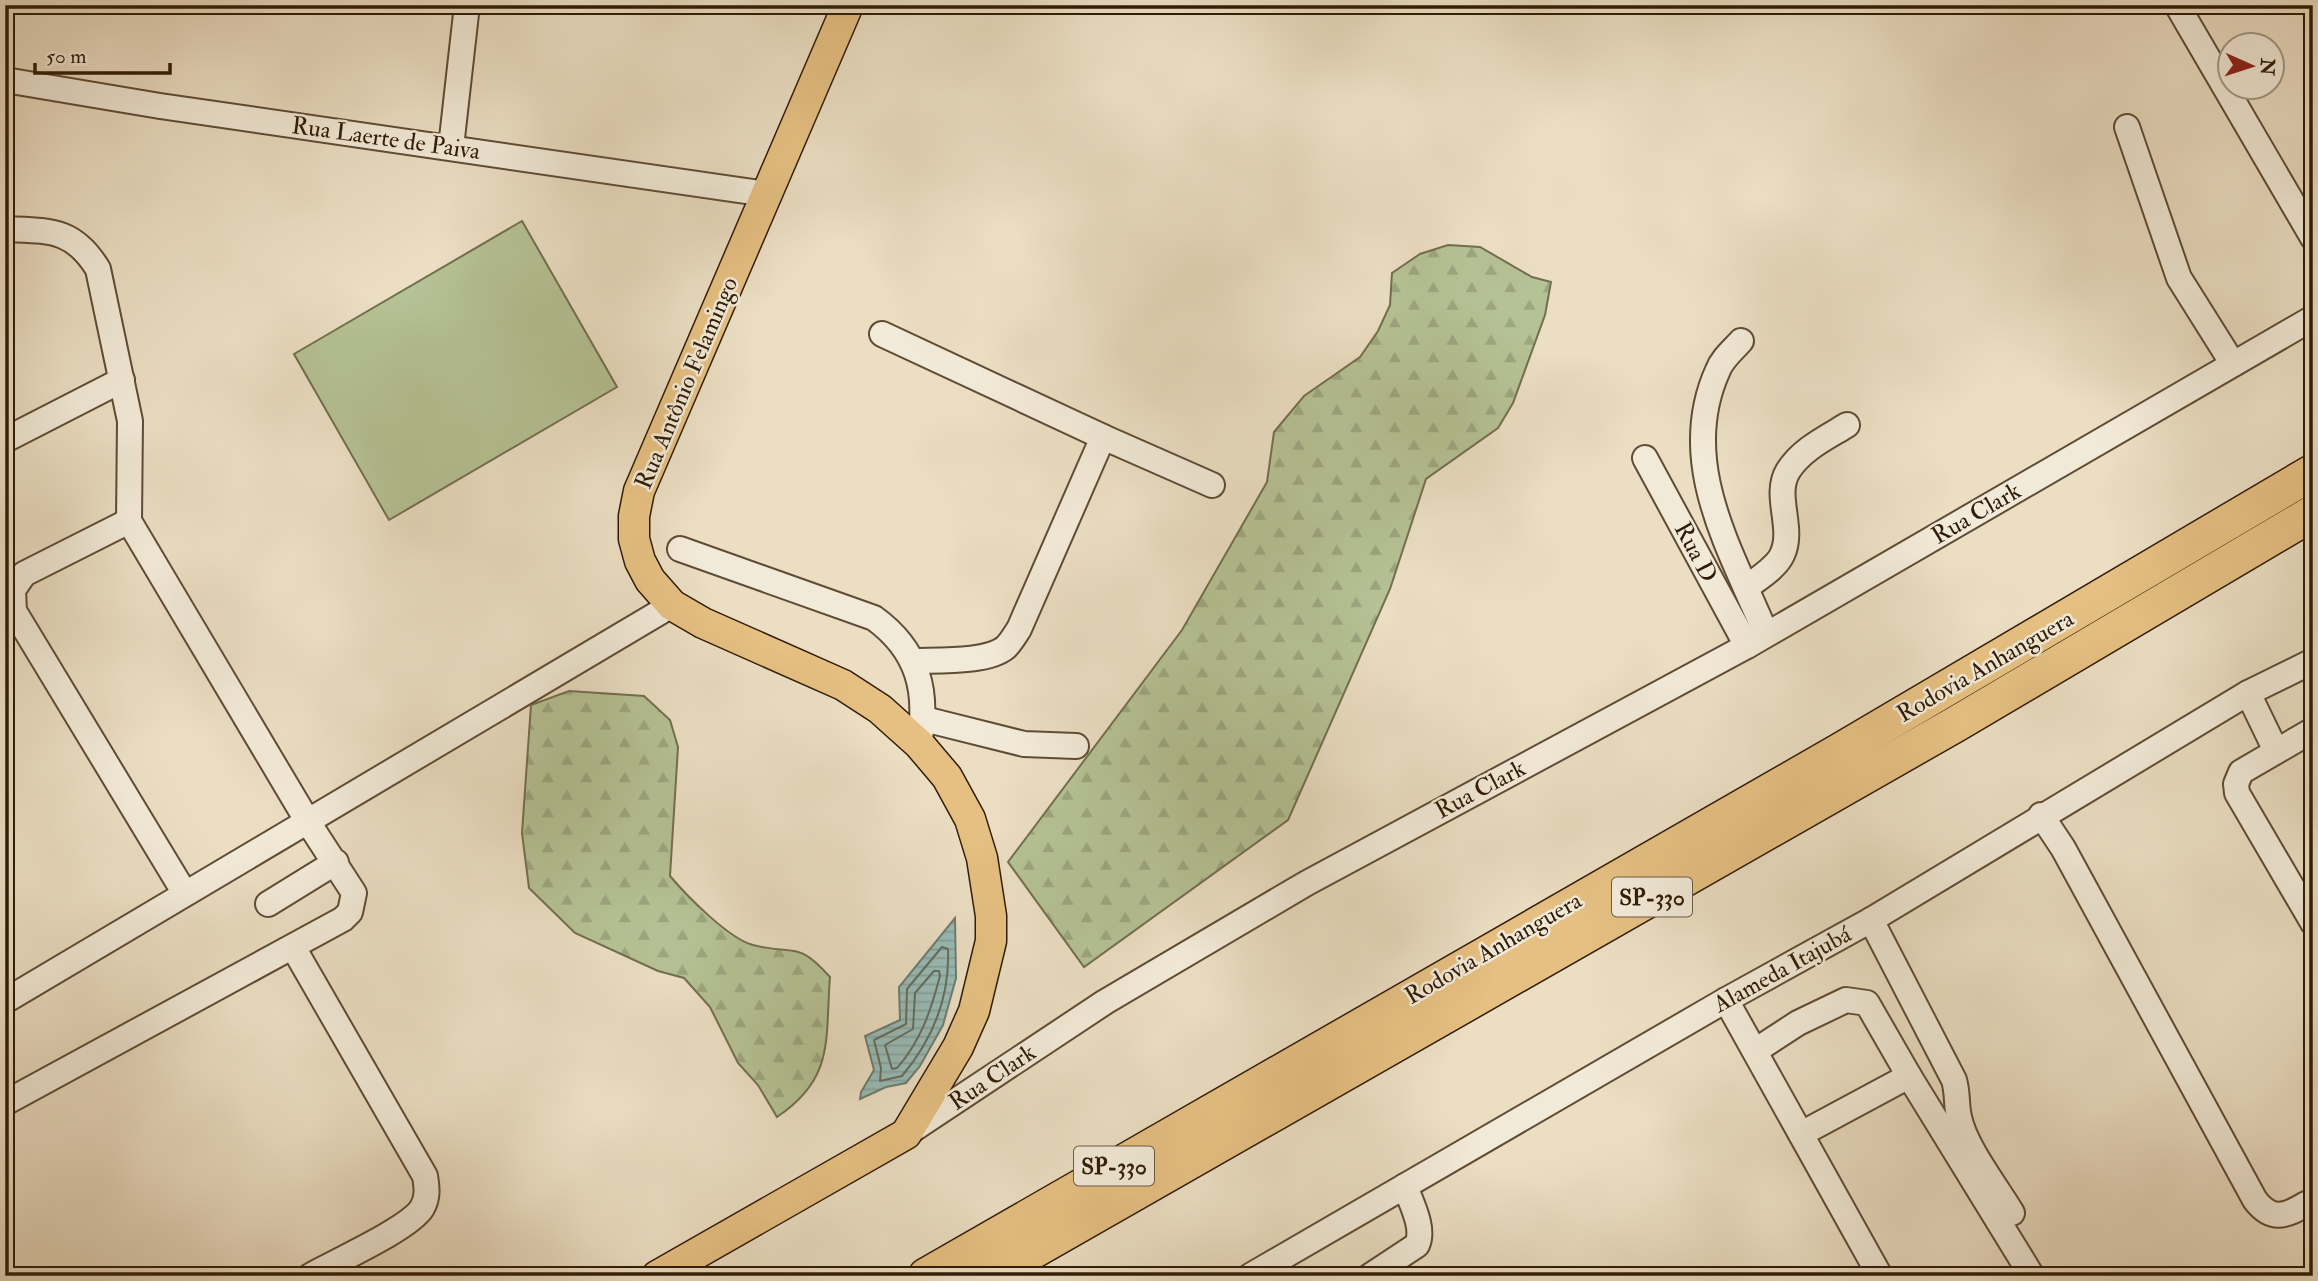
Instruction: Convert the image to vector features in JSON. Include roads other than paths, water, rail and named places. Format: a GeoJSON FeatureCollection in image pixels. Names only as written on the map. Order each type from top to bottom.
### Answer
{"type":"FeatureCollection","features":[{"type":"Feature","properties":{"kind":"highway","name":"Rodovia Anhanguera"},"geometry":{"type":"LineString","coordinates":[[926,1276],[1912,709],[2313,472]]}},
{"type":"Feature","properties":{"kind":"highway","name":"Rodovia Anhanguera"},"geometry":{"type":"LineString","coordinates":[[989,1276],[1956,724],[2313,513]]}},
{"type":"Feature","properties":{"kind":"main road","name":"Rua Antônio Felamingo"},"geometry":{"type":"LineString","coordinates":[[848,5],[639,491],[634,516],[634,539],[640,561],[650,580],[672,605],[703,622],[843,685],[922,732],[970,819],[982,858],[991,916],[991,941],[974,1011],[958,1046],[906,1134]]}},
{"type":"Feature","properties":{"kind":"main road","name":"Rua Clark"},"geometry":{"type":"LineString","coordinates":[[657,1276],[906,1134]]}},
{"type":"Feature","properties":{"kind":"street"},"geometry":{"type":"LineString","coordinates":[[451,147],[467,5]]}},
{"type":"Feature","properties":{"kind":"street"},"geometry":{"type":"LineString","coordinates":[[2177,5],[2313,238]]}},
{"type":"Feature","properties":{"kind":"street","name":"Rua Laerte de Paiva"},"geometry":{"type":"LineString","coordinates":[[5,80],[160,106],[766,194]]}},
{"type":"Feature","properties":{"kind":"street"},"geometry":{"type":"LineString","coordinates":[[2127,127],[2179,278],[2233,364]]}},
{"type":"Feature","properties":{"kind":"street"},"geometry":{"type":"LineString","coordinates":[[5,229],[46,230],[67,235],[86,249],[98,269],[132,447],[129,521],[308,822],[354,892],[350,912],[293,947],[5,1103]]}},
{"type":"Feature","properties":{"kind":"street","name":"Rua Clark"},"geometry":{"type":"LineString","coordinates":[[906,1134],[1105,1002],[1307,883],[1756,640],[2313,318]]}},
{"type":"Feature","properties":{"kind":"street"},"geometry":{"type":"LineString","coordinates":[[882,334],[1212,485]]}},
{"type":"Feature","properties":{"kind":"street"},"geometry":{"type":"LineString","coordinates":[[1741,341],[1718,368],[1705,408],[1702,468],[1709,500],[1746,588],[1756,640]]}},
{"type":"Feature","properties":{"kind":"street"},"geometry":{"type":"LineString","coordinates":[[5,440],[121,380]]}},
{"type":"Feature","properties":{"kind":"street"},"geometry":{"type":"LineString","coordinates":[[1746,588],[1783,554],[1787,525],[1782,487],[1788,472],[1804,452],[1847,425]]}},
{"type":"Feature","properties":{"kind":"street"},"geometry":{"type":"LineString","coordinates":[[913,661],[975,658],[1006,647],[1019,629],[1103,436]]}},
{"type":"Feature","properties":{"kind":"street","name":"Rua D"},"geometry":{"type":"LineString","coordinates":[[1645,458],[1756,640]]}},
{"type":"Feature","properties":{"kind":"street"},"geometry":{"type":"LineString","coordinates":[[129,521],[24,574],[13,590],[14,611],[184,892]]}},
{"type":"Feature","properties":{"kind":"street"},"geometry":{"type":"LineString","coordinates":[[680,550],[874,618],[897,635],[913,661],[922,732],[1024,744],[1076,746]]}},
{"type":"Feature","properties":{"kind":"street"},"geometry":{"type":"LineString","coordinates":[[5,1001],[184,892],[308,822],[672,605]]}},
{"type":"Feature","properties":{"kind":"street","name":"Alameda Itajubá"},"geometry":{"type":"LineString","coordinates":[[1250,1276],[1726,1000],[1871,920],[2041,815],[2248,693],[2313,661]]}},
{"type":"Feature","properties":{"kind":"street"},"geometry":{"type":"LineString","coordinates":[[2248,693],[2276,751]]}},
{"type":"Feature","properties":{"kind":"street"},"geometry":{"type":"LineString","coordinates":[[2313,730],[2241,772],[2236,784],[2237,793],[2313,923]]}},
{"type":"Feature","properties":{"kind":"street"},"geometry":{"type":"LineString","coordinates":[[2041,815],[2063,848],[2255,1200],[2269,1214],[2279,1216],[2287,1215],[2306,1204]]}},
{"type":"Feature","properties":{"kind":"street"},"geometry":{"type":"LineString","coordinates":[[268,904],[336,862]]}},
{"type":"Feature","properties":{"kind":"street"},"geometry":{"type":"LineString","coordinates":[[1871,920],[1954,1080],[1959,1096],[1958,1115],[1963,1131],[2051,1276]]}},
{"type":"Feature","properties":{"kind":"street"},"geometry":{"type":"LineString","coordinates":[[293,947],[425,1177],[427,1188],[426,1200],[412,1219],[310,1276]]}},
{"type":"Feature","properties":{"kind":"street"},"geometry":{"type":"LineString","coordinates":[[1726,1000],[1880,1276]]}},
{"type":"Feature","properties":{"kind":"street"},"geometry":{"type":"LineString","coordinates":[[1755,1051],[1798,1023],[1846,1000],[1867,1003],[2032,1276]]}},
{"type":"Feature","properties":{"kind":"street"},"geometry":{"type":"LineString","coordinates":[[1801,1134],[1909,1076]]}},
{"type":"Feature","properties":{"kind":"street"},"geometry":{"type":"LineString","coordinates":[[1370,1276],[1417,1245],[1419,1240],[1405,1186]]}},
{"type":"Feature","properties":{"kind":"water"},"geometry":{"type":"Polygon","coordinates":[[[955,918],[956,978],[943,1025],[920,1066],[906,1083],[886,1087],[860,1099],[861,1092],[874,1070],[865,1036],[900,1020],[899,987],[955,918]]]}}]}
